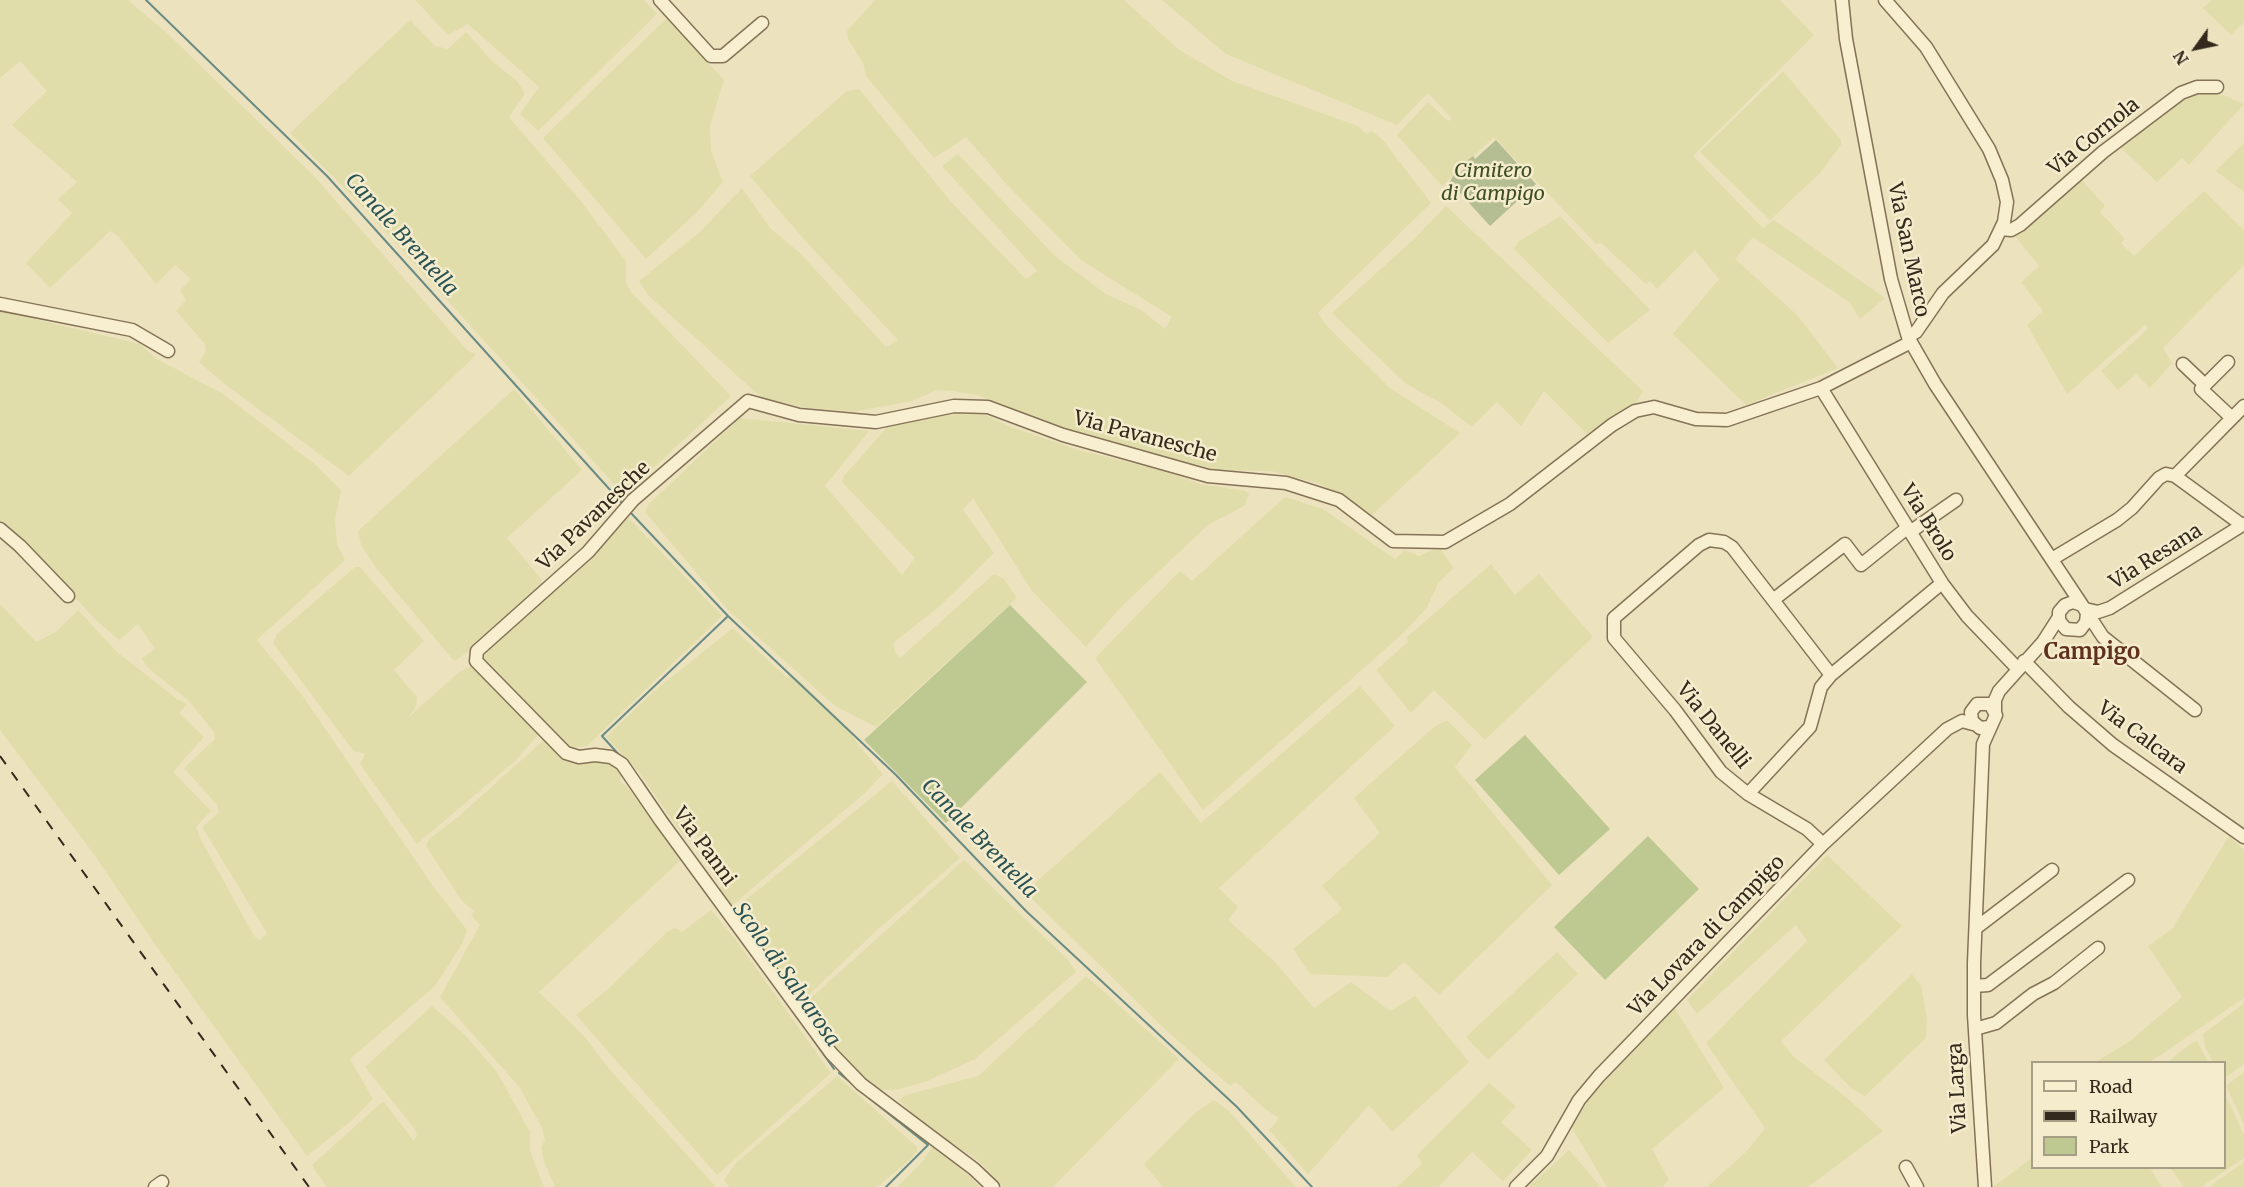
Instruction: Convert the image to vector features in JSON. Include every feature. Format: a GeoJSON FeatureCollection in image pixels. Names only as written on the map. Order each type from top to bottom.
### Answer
{"type":"FeatureCollection","features":[{"type":"Feature","properties":{"kind":"street"},"geometry":{"type":"LineString","coordinates":[[660,0],[711,56],[723,56],[762,23]]}},
{"type":"Feature","properties":{"kind":"street","name":"Via San Marco"},"geometry":{"type":"LineString","coordinates":[[1842,0],[1846,39],[1891,279],[1910,339],[1939,391],[2052,559],[2083,619]]}},
{"type":"Feature","properties":{"kind":"street"},"geometry":{"type":"LineString","coordinates":[[1885,0],[1926,47],[1989,149],[2002,180],[2007,202],[2001,229],[1993,245],[1938,298],[1910,339]]}},
{"type":"Feature","properties":{"kind":"street","name":"Via Cornola"},"geometry":{"type":"LineString","coordinates":[[2001,229],[2011,230],[2020,225],[2103,152],[2181,93],[2197,87],[2217,87]]}},
{"type":"Feature","properties":{"kind":"street"},"geometry":{"type":"LineString","coordinates":[[0,304],[132,330],[168,351]]}},
{"type":"Feature","properties":{"kind":"street","name":"Via Pavanesche"},"geometry":{"type":"LineString","coordinates":[[474,656],[588,552],[633,500],[748,401],[799,415],[876,422],[954,406],[988,407],[1063,435],[1208,476],[1286,483],[1339,500],[1393,541],[1445,542],[1510,504],[1612,425],[1635,411],[1654,407],[1696,419],[1727,420],[1821,388],[1910,339]]}},
{"type":"Feature","properties":{"kind":"street"},"geometry":{"type":"LineString","coordinates":[[2228,362],[2201,389],[2232,418]]}},
{"type":"Feature","properties":{"kind":"street"},"geometry":{"type":"LineString","coordinates":[[2183,364],[2205,386]]}},
{"type":"Feature","properties":{"kind":"street","name":"Via Brolo"},"geometry":{"type":"LineString","coordinates":[[1821,388],[1942,583],[1967,616],[2018,667]]}},
{"type":"Feature","properties":{"kind":"street"},"geometry":{"type":"LineString","coordinates":[[2175,476],[2244,406]]}},
{"type":"Feature","properties":{"kind":"street"},"geometry":{"type":"LineString","coordinates":[[2052,559],[2124,515],[2159,478],[2166,474],[2175,476],[2243,525]]}},
{"type":"Feature","properties":{"kind":"street"},"geometry":{"type":"LineString","coordinates":[[1831,675],[1773,600],[1845,544],[1861,565],[1956,500]]}},
{"type":"Feature","properties":{"kind":"street","name":"Via Resana"},"geometry":{"type":"LineString","coordinates":[[2083,619],[2095,612],[2105,611],[2243,525]]}},
{"type":"Feature","properties":{"kind":"street"},"geometry":{"type":"LineString","coordinates":[[0,529],[20,546],[68,596]]}},
{"type":"Feature","properties":{"kind":"street","name":"Via Danelli"},"geometry":{"type":"LineString","coordinates":[[1773,600],[1732,547],[1724,542],[1709,540],[1620,611],[1613,623],[1614,638],[1676,710],[1721,772],[1748,794],[1807,829],[1822,844]]}},
{"type":"Feature","properties":{"kind":"street","name":"Via San Marco"},"geometry":{"type":"LineString","coordinates":[[2060,612],[2061,574]]}},
{"type":"Feature","properties":{"kind":"street"},"geometry":{"type":"LineString","coordinates":[[1748,794],[1810,727],[1821,687],[1831,675],[1942,583]]}},
{"type":"Feature","properties":{"kind":"street"},"geometry":{"type":"LineString","coordinates":[[2083,619],[2062,626],[2060,612],[2069,603],[2103,637],[2195,710]]}},
{"type":"Feature","properties":{"kind":"street","name":"Via Lovara di Campigo"},"geometry":{"type":"LineString","coordinates":[[1516,1187],[1547,1156],[1579,1100],[1599,1076],[1822,844],[2040,645],[2060,612]]}},
{"type":"Feature","properties":{"kind":"street","name":"Via Lovara di Campigo"},"geometry":{"type":"LineString","coordinates":[[2040,645],[2083,619]]}},
{"type":"Feature","properties":{"kind":"street","name":"Via Panni"},"geometry":{"type":"LineString","coordinates":[[474,656],[476,662],[566,753],[579,758],[596,754],[611,757],[622,764],[661,821],[831,1053],[861,1084],[974,1169],[993,1187]]}},
{"type":"Feature","properties":{"kind":"street","name":"Via Lovara di Campigo"},"geometry":{"type":"LineString","coordinates":[[1995,712],[1995,698],[2018,667]]}},
{"type":"Feature","properties":{"kind":"street","name":"Via Calcara"},"geometry":{"type":"LineString","coordinates":[[2018,667],[2114,745],[2244,837]]}},
{"type":"Feature","properties":{"kind":"street"},"geometry":{"type":"LineString","coordinates":[[1987,703],[1995,712],[1995,721],[1980,726],[1970,714],[1975,706],[1987,703]]}},
{"type":"Feature","properties":{"kind":"street","name":"Via Lovara di Campigo"},"geometry":{"type":"LineString","coordinates":[[1947,729],[1962,721],[1980,726]]}},
{"type":"Feature","properties":{"kind":"street","name":"Via Larga"},"geometry":{"type":"LineString","coordinates":[[1980,726],[1983,749],[1974,986],[1985,1187]]}},
{"type":"Feature","properties":{"kind":"street"},"geometry":{"type":"LineString","coordinates":[[1976,928],[2052,870]]}},
{"type":"Feature","properties":{"kind":"street"},"geometry":{"type":"LineString","coordinates":[[1974,986],[1988,985],[2128,880]]}},
{"type":"Feature","properties":{"kind":"street"},"geometry":{"type":"LineString","coordinates":[[1975,1029],[1996,1023],[2033,994],[2054,983],[2098,948]]}},
{"type":"Feature","properties":{"kind":"street"},"geometry":{"type":"LineString","coordinates":[[1906,1167],[1917,1187]]}},
{"type":"Feature","properties":{"kind":"shaded area"},"geometry":{"type":"Polygon","coordinates":[[[0,0],[128,0],[169,35],[313,175],[467,350],[476,355],[349,476],[226,385],[199,362],[206,351],[205,344],[176,311],[186,300],[180,290],[191,279],[175,265],[156,284],[118,236],[110,231],[50,288],[26,263],[72,213],[58,199],[77,182],[12,125],[47,91],[20,61],[0,78],[0,0]]]}},
{"type":"Feature","properties":{"kind":"shaded area"},"geometry":{"type":"Polygon","coordinates":[[[415,0],[644,0],[657,14],[538,131],[520,114],[539,87],[468,24],[448,35],[415,0]]]}},
{"type":"Feature","properties":{"kind":"shaded area"},"geometry":{"type":"Polygon","coordinates":[[[875,0],[1124,0],[1178,49],[1232,81],[1358,126],[1366,134],[1372,131],[1383,140],[1431,203],[1318,313],[1327,326],[1390,388],[1460,433],[1372,515],[1320,484],[1271,471],[1212,470],[1065,429],[977,395],[937,390],[912,401],[853,412],[808,408],[762,398],[648,295],[639,281],[700,232],[742,188],[770,228],[801,254],[886,347],[898,340],[800,235],[750,176],[847,91],[859,89],[952,203],[1026,279],[1037,271],[942,166],[958,154],[1056,257],[1106,294],[1141,310],[1165,329],[1172,317],[1081,260],[1009,187],[966,137],[934,158],[866,76],[863,63],[848,39],[847,31],[875,0]]]}},
{"type":"Feature","properties":{"kind":"shaded area"},"geometry":{"type":"Polygon","coordinates":[[[1162,0],[1780,0],[1814,35],[1693,156],[1763,228],[1774,220],[1885,298],[1860,319],[1849,302],[1753,237],[1735,259],[1797,315],[1838,368],[1746,405],[1673,334],[1719,279],[1695,250],[1657,289],[1650,281],[1646,284],[1601,243],[1596,244],[1494,137],[1442,186],[1397,135],[1428,102],[1448,121],[1452,119],[1428,93],[1397,125],[1226,54],[1162,0]]]}},
{"type":"Feature","properties":{"kind":"shaded area"},"geometry":{"type":"Polygon","coordinates":[[[2212,0],[2244,0],[2244,22],[2231,35],[2203,8],[2212,0]]]}},
{"type":"Feature","properties":{"kind":"shaded area"},"geometry":{"type":"Polygon","coordinates":[[[667,18],[724,80],[710,126],[711,151],[723,182],[697,212],[646,259],[543,138],[667,18]]]}},
{"type":"Feature","properties":{"kind":"shaded area"},"geometry":{"type":"Polygon","coordinates":[[[410,20],[435,46],[448,49],[466,32],[492,61],[518,82],[525,94],[509,117],[580,200],[626,261],[626,282],[631,292],[731,396],[624,495],[363,207],[290,133],[410,20]]]}},
{"type":"Feature","properties":{"kind":"shaded area"},"geometry":{"type":"Polygon","coordinates":[[[1783,71],[1841,140],[1841,145],[1820,173],[1770,220],[1700,152],[1783,71]]]}},
{"type":"Feature","properties":{"kind":"shaded area"},"geometry":{"type":"Polygon","coordinates":[[[2199,94],[2223,95],[2244,104],[2189,165],[2182,158],[2157,182],[2118,145],[2169,106],[2199,94]]]}},
{"type":"Feature","properties":{"kind":"shaded area"},"geometry":{"type":"Polygon","coordinates":[[[2244,143],[2244,192],[2216,171],[2244,143]]]}},
{"type":"Feature","properties":{"kind":"shaded area"},"geometry":{"type":"Polygon","coordinates":[[[2079,177],[2105,206],[2100,212],[2125,239],[2121,243],[2134,256],[2204,191],[2244,230],[2244,265],[2163,348],[2172,363],[2150,388],[2136,374],[2118,390],[2101,371],[2148,329],[2146,324],[2067,394],[2027,325],[2043,311],[2021,282],[2039,266],[2014,235],[2079,177]]]}},
{"type":"Feature","properties":{"kind":"shaded area"},"geometry":{"type":"Polygon","coordinates":[[[1446,206],[1643,391],[1636,403],[1587,434],[1544,391],[1521,426],[1497,402],[1472,427],[1441,403],[1406,384],[1332,313],[1414,239],[1446,206]]]}},
{"type":"Feature","properties":{"kind":"shaded area"},"geometry":{"type":"Polygon","coordinates":[[[1560,216],[1650,310],[1608,343],[1514,249],[1518,242],[1560,216]]]}},
{"type":"Feature","properties":{"kind":"shaded area"},"geometry":{"type":"Polygon","coordinates":[[[0,311],[140,344],[155,358],[223,394],[316,465],[341,490],[335,520],[337,544],[345,560],[257,640],[302,695],[433,886],[467,930],[462,944],[435,986],[350,1059],[373,1099],[351,1121],[307,1156],[152,940],[93,853],[0,730],[0,604],[36,642],[56,632],[78,610],[117,652],[177,699],[187,704],[179,713],[204,737],[173,772],[211,811],[196,827],[200,838],[254,936],[260,940],[267,933],[202,827],[219,812],[217,805],[184,768],[215,739],[214,732],[189,701],[146,666],[142,658],[155,649],[138,624],[119,640],[96,620],[22,541],[0,525],[0,311]]]}},
{"type":"Feature","properties":{"kind":"shaded area"},"geometry":{"type":"Polygon","coordinates":[[[514,389],[582,470],[507,538],[543,584],[468,652],[454,661],[377,569],[361,545],[358,531],[514,389]]]}},
{"type":"Feature","properties":{"kind":"shaded area"},"geometry":{"type":"Polygon","coordinates":[[[961,414],[986,415],[1008,426],[1078,450],[1165,471],[1200,484],[1246,491],[1249,494],[1244,506],[1208,525],[1119,609],[1086,647],[1032,591],[973,498],[963,510],[994,553],[939,607],[894,642],[895,652],[900,658],[994,574],[1004,579],[1017,598],[876,727],[835,706],[728,610],[645,512],[649,504],[740,418],[869,431],[825,486],[902,575],[915,558],[842,482],[844,476],[888,426],[910,418],[961,414]]]}},
{"type":"Feature","properties":{"kind":"shaded area"},"geometry":{"type":"Polygon","coordinates":[[[1285,497],[1323,509],[1395,559],[1405,550],[1419,556],[1439,547],[1454,568],[1439,582],[1426,609],[1399,637],[1203,810],[1095,658],[1180,571],[1192,581],[1285,497]]]}},
{"type":"Feature","properties":{"kind":"shaded area"},"geometry":{"type":"Polygon","coordinates":[[[624,513],[722,616],[587,746],[572,748],[566,746],[480,659],[480,651],[624,513]]]}},
{"type":"Feature","properties":{"kind":"shaded area"},"geometry":{"type":"Polygon","coordinates":[[[1491,564],[1515,595],[1539,574],[1593,637],[1485,740],[1434,690],[1411,713],[1376,670],[1408,642],[1406,638],[1491,564]]]}},
{"type":"Feature","properties":{"kind":"shaded area"},"geometry":{"type":"Polygon","coordinates":[[[355,567],[360,567],[424,641],[394,670],[417,697],[416,706],[409,717],[459,672],[473,665],[540,733],[515,761],[417,844],[360,764],[365,754],[354,751],[349,745],[273,643],[277,634],[355,567]]]}},
{"type":"Feature","properties":{"kind":"shaded area"},"geometry":{"type":"Polygon","coordinates":[[[733,628],[787,678],[792,675],[801,682],[847,727],[860,747],[883,774],[865,793],[730,907],[718,891],[728,877],[694,832],[685,838],[638,771],[606,737],[653,692],[733,628]]]}},
{"type":"Feature","properties":{"kind":"shaded area"},"geometry":{"type":"Polygon","coordinates":[[[1360,686],[1395,726],[1219,888],[1238,907],[1228,920],[1274,961],[1314,1008],[1351,982],[1390,1011],[1415,996],[1469,1062],[1392,1132],[1369,1105],[1308,1174],[1269,1130],[1279,1118],[1265,1109],[1236,1082],[1230,1086],[1167,1031],[1025,892],[1160,772],[1201,823],[1360,686]]]}},
{"type":"Feature","properties":{"kind":"shaded area"},"geometry":{"type":"Polygon","coordinates":[[[1447,720],[1472,745],[1455,767],[1552,885],[1439,995],[1404,962],[1387,977],[1310,974],[1293,949],[1342,909],[1322,886],[1380,833],[1354,798],[1434,727],[1447,720]]]}},
{"type":"Feature","properties":{"kind":"shaded area"},"geometry":{"type":"Polygon","coordinates":[[[545,739],[560,753],[595,756],[615,765],[623,774],[620,781],[683,858],[539,992],[584,1036],[610,1070],[716,1187],[555,1187],[544,1162],[541,1147],[545,1140],[542,1128],[520,1088],[440,997],[480,925],[471,915],[474,911],[462,901],[426,846],[429,839],[458,817],[545,739]]]}},
{"type":"Feature","properties":{"kind":"shaded area"},"geometry":{"type":"Polygon","coordinates":[[[892,781],[960,858],[875,932],[798,1005],[732,911],[892,781]]]}},
{"type":"Feature","properties":{"kind":"shaded area"},"geometry":{"type":"Polygon","coordinates":[[[2229,836],[2244,850],[2244,998],[2151,1061],[2098,1061],[2130,1041],[2182,997],[2148,946],[2172,929],[2229,836]]]}},
{"type":"Feature","properties":{"kind":"shaded area"},"geometry":{"type":"Polygon","coordinates":[[[1827,855],[1902,926],[1781,1041],[1794,1057],[1846,1097],[1883,1131],[1808,1187],[1707,1187],[1748,1150],[1765,1128],[1706,1043],[1807,941],[1796,925],[1697,1014],[1687,1000],[1827,855]]]}},
{"type":"Feature","properties":{"kind":"shaded area"},"geometry":{"type":"Polygon","coordinates":[[[964,860],[1068,960],[1076,972],[975,1059],[925,1082],[895,1090],[871,1089],[853,1073],[801,1007],[964,860]]]}},
{"type":"Feature","properties":{"kind":"shaded area"},"geometry":{"type":"Polygon","coordinates":[[[711,910],[736,940],[831,1073],[717,1175],[576,1015],[608,989],[667,932],[675,928],[682,932],[711,910]]]}},
{"type":"Feature","properties":{"kind":"shaded area"},"geometry":{"type":"Polygon","coordinates":[[[1557,952],[1578,974],[1488,1060],[1466,1037],[1557,952]]]}},
{"type":"Feature","properties":{"kind":"shaded area"},"geometry":{"type":"Polygon","coordinates":[[[1912,974],[1921,986],[1927,1018],[1926,1038],[1865,1096],[1852,1089],[1824,1060],[1912,974]]]}},
{"type":"Feature","properties":{"kind":"shaded area"},"geometry":{"type":"Polygon","coordinates":[[[1086,976],[1179,1059],[1053,1187],[1003,1187],[979,1161],[920,1122],[899,1100],[906,1095],[978,1076],[1086,976]]]}},
{"type":"Feature","properties":{"kind":"shaded area"},"geometry":{"type":"Polygon","coordinates":[[[2244,1003],[2244,1064],[2226,1077],[2226,1061],[2212,1061],[2205,1047],[2203,1034],[2244,1003]]]}},
{"type":"Feature","properties":{"kind":"shaded area"},"geometry":{"type":"Polygon","coordinates":[[[432,1006],[465,1035],[497,1072],[530,1132],[530,1151],[544,1187],[327,1187],[314,1169],[312,1165],[382,1102],[414,1141],[417,1135],[414,1128],[365,1067],[432,1006]]]}},
{"type":"Feature","properties":{"kind":"shaded area"},"geometry":{"type":"Polygon","coordinates":[[[1674,1007],[1724,1088],[1652,1149],[1669,1180],[1662,1187],[1607,1187],[1571,1126],[1594,1093],[1674,1007]]]}},
{"type":"Feature","properties":{"kind":"shaded area"},"geometry":{"type":"Polygon","coordinates":[[[2197,1041],[2207,1061],[2168,1061],[2197,1041]]]}},
{"type":"Feature","properties":{"kind":"shaded area"},"geometry":{"type":"Polygon","coordinates":[[[2244,1072],[2244,1124],[2226,1086],[2244,1072]]]}},
{"type":"Feature","properties":{"kind":"shaded area"},"geometry":{"type":"Polygon","coordinates":[[[837,1076],[917,1147],[917,1151],[908,1161],[877,1187],[729,1187],[724,1180],[735,1164],[837,1076]]]}},
{"type":"Feature","properties":{"kind":"shaded area"},"geometry":{"type":"Polygon","coordinates":[[[1489,1083],[1516,1106],[1501,1122],[1532,1150],[1503,1181],[1472,1152],[1438,1187],[1397,1187],[1422,1164],[1417,1155],[1489,1083]]]}},
{"type":"Feature","properties":{"kind":"shaded area"},"geometry":{"type":"Polygon","coordinates":[[[2226,1096],[2244,1135],[2244,1158],[2201,1187],[2184,1187],[2171,1169],[2226,1169],[2226,1096]]]}},
{"type":"Feature","properties":{"kind":"shaded area"},"geometry":{"type":"Polygon","coordinates":[[[1214,1100],[1229,1111],[1296,1187],[1163,1187],[1144,1164],[1196,1112],[1214,1100]]]}},
{"type":"Feature","properties":{"kind":"shaded area"},"geometry":{"type":"Polygon","coordinates":[[[933,1146],[980,1187],[897,1187],[922,1162],[933,1146]]]}},
{"type":"Feature","properties":{"kind":"shaded area"},"geometry":{"type":"Polygon","coordinates":[[[1569,1150],[1601,1187],[1528,1187],[1569,1150]]]}},
{"type":"Feature","properties":{"kind":"shaded area"},"geometry":{"type":"Polygon","coordinates":[[[2031,1159],[2031,1169],[2151,1169],[2162,1187],[1993,1187],[2031,1159]]]}},
{"type":"Feature","properties":{"kind":"shaded area"},"geometry":{"type":"Polygon","coordinates":[[[2244,1162],[2244,1187],[2209,1187],[2244,1162]]]}},
{"type":"Feature","properties":{"kind":"green space","name":"Cimitero di Campigo"},"geometry":{"type":"Polygon","coordinates":[[[1496,140],[1536,184],[1490,226],[1450,182],[1455,172],[1458,175],[1470,163],[1468,160],[1473,156],[1475,159],[1496,140]]]}},
{"type":"Feature","properties":{"kind":"green space"},"geometry":{"type":"Polygon","coordinates":[[[1010,605],[1087,682],[946,823],[864,740],[1010,605]]]}},
{"type":"Feature","properties":{"kind":"green space"},"geometry":{"type":"Polygon","coordinates":[[[1525,735],[1610,829],[1559,875],[1475,780],[1525,735]]]}},
{"type":"Feature","properties":{"kind":"green space"},"geometry":{"type":"Polygon","coordinates":[[[1648,836],[1699,889],[1605,980],[1554,927],[1648,836]]]}},
{"type":"Feature","properties":{"kind":"waterway","name":"Canale Brentella"},"geometry":{"type":"LineString","coordinates":[[146,0],[327,176],[621,502]]}},
{"type":"Feature","properties":{"kind":"waterway","name":"Canale Brentella"},"geometry":{"type":"LineString","coordinates":[[630,512],[728,616],[896,775],[1026,911],[1237,1107],[1312,1187]]}},
{"type":"Feature","properties":{"kind":"waterway","name":"Scolo di Salvarosa"},"geometry":{"type":"LineString","coordinates":[[621,757],[602,736],[727,617]]}},
{"type":"Feature","properties":{"kind":"waterway","name":"Scolo di Salvarosa"},"geometry":{"type":"LineString","coordinates":[[641,780],[675,830]]}},
{"type":"Feature","properties":{"kind":"waterway","name":"Scolo di Salvarosa"},"geometry":{"type":"LineString","coordinates":[[796,1015],[834,1069]]}},
{"type":"Feature","properties":{"kind":"waterway","name":"Scolo di Salvarosa"},"geometry":{"type":"LineString","coordinates":[[839,1073],[855,1086]]}},
{"type":"Feature","properties":{"kind":"waterway","name":"Scolo di Salvarosa"},"geometry":{"type":"LineString","coordinates":[[869,1098],[928,1145],[886,1187]]}},
{"type":"Feature","properties":{"kind":"railway"},"geometry":{"type":"LineString","coordinates":[[0,756],[309,1187]]}},
{"type":"Feature","properties":{"kind":"district","name":"Campigo"},"geometry":{"type":"Point","coordinates":[2092,653]}}]}
